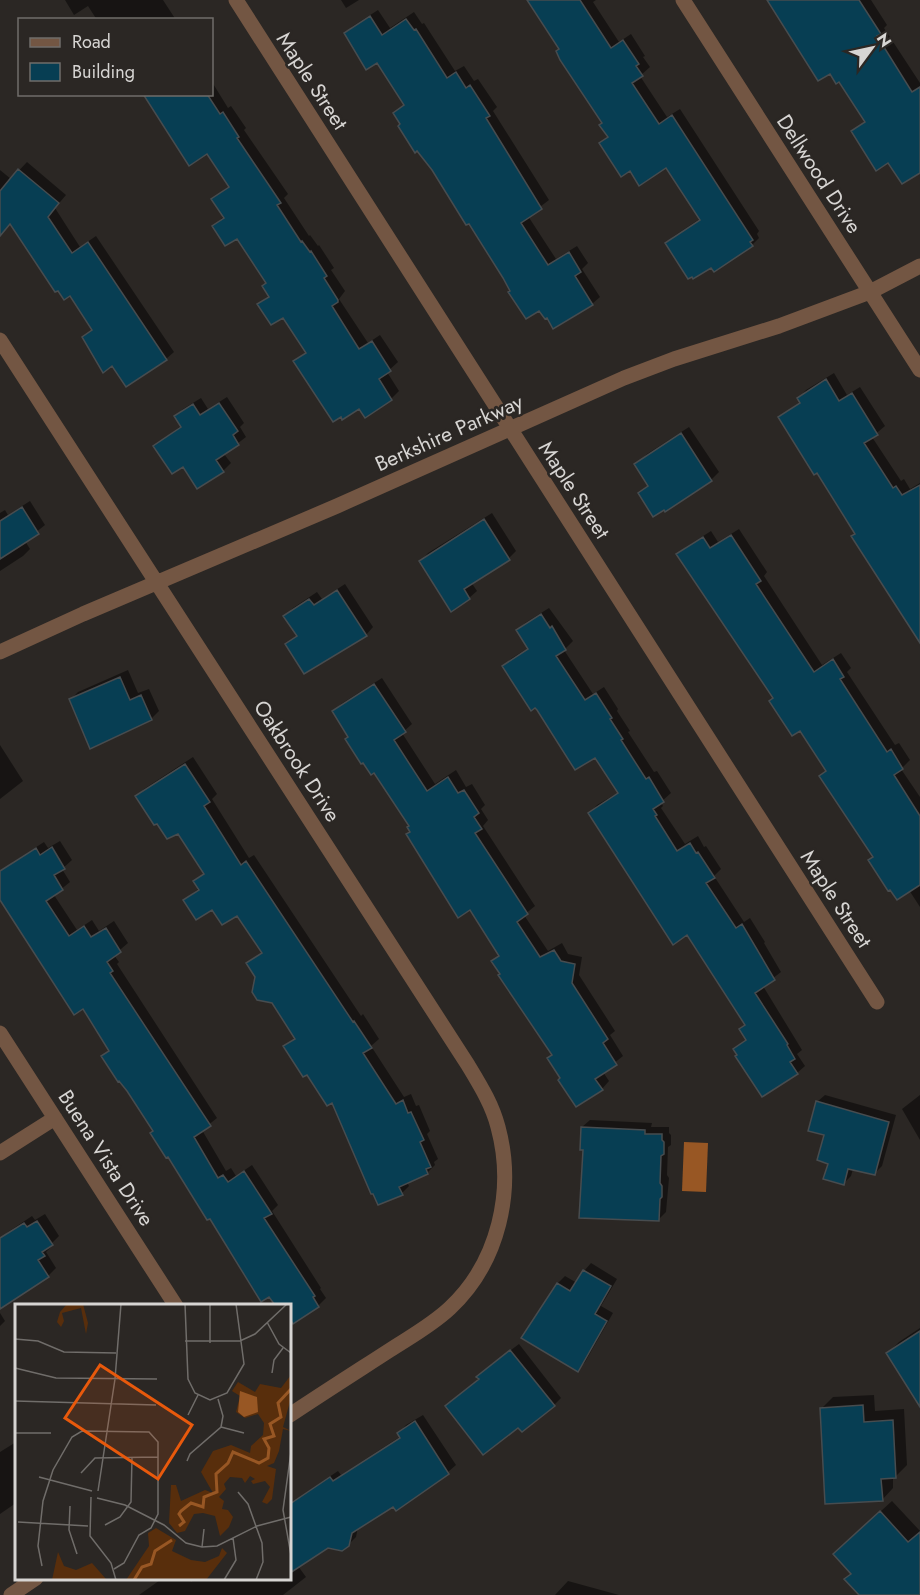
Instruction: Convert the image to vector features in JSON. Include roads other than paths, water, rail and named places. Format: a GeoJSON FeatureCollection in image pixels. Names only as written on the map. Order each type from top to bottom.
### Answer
{"type":"FeatureCollection","features":[{"type":"Feature","properties":{"kind":"street","name":"Maple Street"},"geometry":{"type":"LineString","coordinates":[[236,0],[878,1002]]}},
{"type":"Feature","properties":{"kind":"street","name":"Dellwood Drive"},"geometry":{"type":"LineString","coordinates":[[683,0],[920,370]]}},
{"type":"Feature","properties":{"kind":"street","name":"Berkshire Parkway"},"geometry":{"type":"LineString","coordinates":[[0,652],[337,506],[624,378],[674,359],[779,326],[870,292],[920,266]]}},
{"type":"Feature","properties":{"kind":"street","name":"Oakbrook Drive"},"geometry":{"type":"LineString","coordinates":[[0,340],[486,1094],[498,1125],[505,1158],[505,1191],[499,1224],[488,1254],[477,1273],[450,1308],[422,1329],[291,1414]]}},
{"type":"Feature","properties":{"kind":"street","name":"Buena Vista Drive"},"geometry":{"type":"LineString","coordinates":[[0,1033],[175,1304]]}},
{"type":"Feature","properties":{"kind":"street"},"geometry":{"type":"LineString","coordinates":[[0,1153],[55,1118]]}},
{"type":"Feature","properties":{"kind":"street"},"geometry":{"type":"LineString","coordinates":[[10,1595],[33,1580]]}}]}
